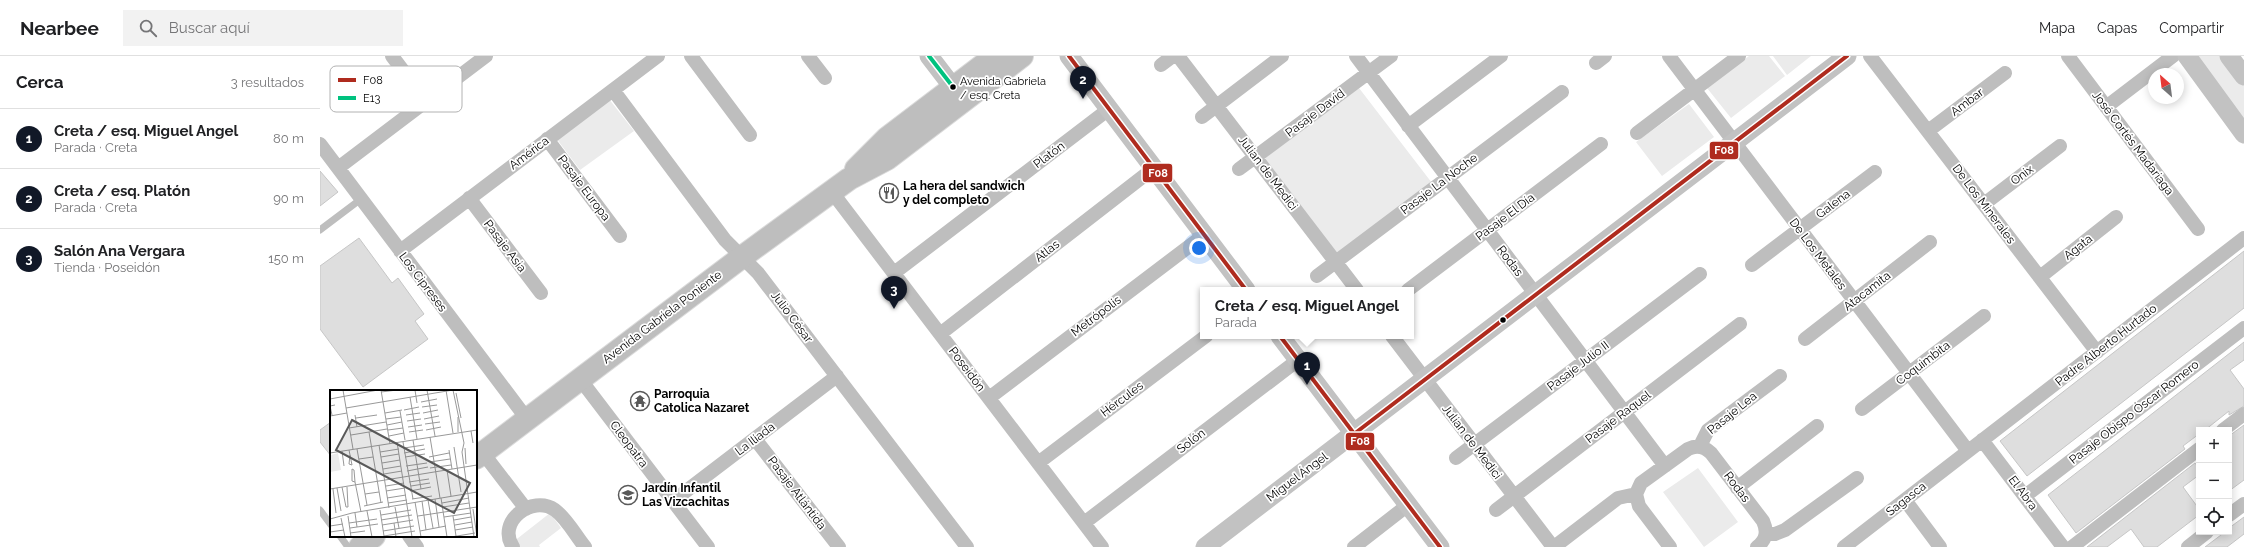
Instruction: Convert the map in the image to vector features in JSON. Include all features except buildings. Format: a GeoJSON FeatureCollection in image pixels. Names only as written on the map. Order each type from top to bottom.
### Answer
{"type":"FeatureCollection","features":[{"type":"Feature","properties":{"kind":"main road","name":"Avenida Gabriela Poniente"},"geometry":{"type":"LineString","coordinates":[[958,94],[995,56]]}},
{"type":"Feature","properties":{"kind":"main road","name":"Avenida Gabriela Poniente"},"geometry":{"type":"LineString","coordinates":[[480,455],[742,257],[849,179],[874,150],[958,94],[1022,56]]}},
{"type":"Feature","properties":{"kind":"street"},"geometry":{"type":"LineString","coordinates":[[392,56],[400,66]]}},
{"type":"Feature","properties":{"kind":"street"},"geometry":{"type":"LineString","coordinates":[[462,74],[486,56]]}},
{"type":"Feature","properties":{"kind":"street","name":"América"},"geometry":{"type":"LineString","coordinates":[[400,251],[658,56]]}},
{"type":"Feature","properties":{"kind":"street"},"geometry":{"type":"LineString","coordinates":[[691,56],[750,135]]}},
{"type":"Feature","properties":{"kind":"street"},"geometry":{"type":"LineString","coordinates":[[808,56],[825,78]]}},
{"type":"Feature","properties":{"kind":"street"},"geometry":{"type":"LineString","coordinates":[[929,56],[958,94]]}},
{"type":"Feature","properties":{"kind":"street"},"geometry":{"type":"LineString","coordinates":[[1069,56],[1244,287]]}},
{"type":"Feature","properties":{"kind":"street"},"geometry":{"type":"LineString","coordinates":[[1161,65],[1173,56]]}},
{"type":"Feature","properties":{"kind":"street","name":"Julian de Medici"},"geometry":{"type":"LineString","coordinates":[[1178,56],[1355,287]]}},
{"type":"Feature","properties":{"kind":"street"},"geometry":{"type":"LineString","coordinates":[[1202,117],[1282,56]]}},
{"type":"Feature","properties":{"kind":"street","name":"Rodas"},"geometry":{"type":"LineString","coordinates":[[1356,56],[1665,466]]}},
{"type":"Feature","properties":{"kind":"street","name":"Pasaje David"},"geometry":{"type":"LineString","coordinates":[[1239,169],[1391,56]]}},
{"type":"Feature","properties":{"kind":"street"},"geometry":{"type":"LineString","coordinates":[[1408,126],[1502,56]]}},
{"type":"Feature","properties":{"kind":"street","name":"De Los Metales"},"geometry":{"type":"LineString","coordinates":[[1669,56],[1968,451]]}},
{"type":"Feature","properties":{"kind":"street"},"geometry":{"type":"LineString","coordinates":[[1637,133],[1739,56]]}},
{"type":"Feature","properties":{"kind":"street","name":"Miguel Ángel"},"geometry":{"type":"LineString","coordinates":[[1205,547],[1847,56]]}},
{"type":"Feature","properties":{"kind":"street","name":"De Los Minerales"},"geometry":{"type":"LineString","coordinates":[[1870,56],[2097,352]]}},
{"type":"Feature","properties":{"kind":"street","name":"José Cortés Madariaga"},"geometry":{"type":"LineString","coordinates":[[2068,56],[2198,229]]}},
{"type":"Feature","properties":{"kind":"street"},"geometry":{"type":"LineString","coordinates":[[2106,107],[2173,56]]}},
{"type":"Feature","properties":{"kind":"street"},"geometry":{"type":"LineString","coordinates":[[2186,56],[2244,134]]}},
{"type":"Feature","properties":{"kind":"street"},"geometry":{"type":"LineString","coordinates":[[2229,56],[2243,74]]}},
{"type":"Feature","properties":{"kind":"street","name":"Ambar"},"geometry":{"type":"LineString","coordinates":[[1928,131],[2005,73]]}},
{"type":"Feature","properties":{"kind":"street","name":"Julio César"},"geometry":{"type":"LineString","coordinates":[[612,90],[725,240],[758,273],[967,547]]}},
{"type":"Feature","properties":{"kind":"street","name":"Pasaje La Noche"},"geometry":{"type":"LineString","coordinates":[[1317,276],[1562,92]]}},
{"type":"Feature","properties":{"kind":"street","name":"Platón"},"geometry":{"type":"LineString","coordinates":[[894,273],[1109,109]]}},
{"type":"Feature","properties":{"kind":"street"},"geometry":{"type":"LineString","coordinates":[[338,168],[412,112]]}},
{"type":"Feature","properties":{"kind":"street","name":"Pasaje Europa"},"geometry":{"type":"LineString","coordinates":[[548,139],[620,236]]}},
{"type":"Feature","properties":{"kind":"street","name":"Los Cipreses"},"geometry":{"type":"LineString","coordinates":[[320,144],[528,419]]}},
{"type":"Feature","properties":{"kind":"street","name":"Pasaje El Día"},"geometry":{"type":"LineString","coordinates":[[1412,287],[1601,144]]}},
{"type":"Feature","properties":{"kind":"street","name":"Onix"},"geometry":{"type":"LineString","coordinates":[[1984,204],[2060,146]]}},
{"type":"Feature","properties":{"kind":"street","name":"Atlas"},"geometry":{"type":"LineString","coordinates":[[940,334],[1154,168]]}},
{"type":"Feature","properties":{"kind":"street","name":"Galena"},"geometry":{"type":"LineString","coordinates":[[1752,265],[1875,172]]}},
{"type":"Feature","properties":{"kind":"street","name":"Poseidón"},"geometry":{"type":"LineString","coordinates":[[832,192],[1102,547]]}},
{"type":"Feature","properties":{"kind":"street","name":"Pasaje Asia"},"geometry":{"type":"LineString","coordinates":[[469,198],[541,293]]}},
{"type":"Feature","properties":{"kind":"street","name":"Agata"},"geometry":{"type":"LineString","coordinates":[[2040,277],[2116,217]]}},
{"type":"Feature","properties":{"kind":"street","name":"Metrópolis"},"geometry":{"type":"LineString","coordinates":[[989,398],[1204,235]]}},
{"type":"Feature","properties":{"kind":"street","name":"Padre Alberto Hurtado"},"geometry":{"type":"LineString","coordinates":[[1968,451],[2244,238]]}},
{"type":"Feature","properties":{"kind":"street","name":"Atacamita"},"geometry":{"type":"LineString","coordinates":[[1805,339],[1930,242]]}},
{"type":"Feature","properties":{"kind":"street","name":"Pasaje Julio II"},"geometry":{"type":"LineString","coordinates":[[1456,458],[1700,274]]}},
{"type":"Feature","properties":{"kind":"street","name":"Coquimbita"},"geometry":{"type":"LineString","coordinates":[[1862,409],[1984,316]]}},
{"type":"Feature","properties":{"kind":"street","name":"Pasaje Raquel"},"geometry":{"type":"LineString","coordinates":[[1496,510],[1740,324]]}},
{"type":"Feature","properties":{"kind":"street","name":"Pasaje Obispo Óscar Romero"},"geometry":{"type":"LineString","coordinates":[[2025,496],[2244,328]]}},
{"type":"Feature","properties":{"kind":"street","name":"Hércules"},"geometry":{"type":"LineString","coordinates":[[1038,463],[1202,339]]}},
{"type":"Feature","properties":{"kind":"street"},"geometry":{"type":"LineString","coordinates":[[1282,339],[1440,547]]}},
{"type":"Feature","properties":{"kind":"street","name":"Julian de Medici"},"geometry":{"type":"LineString","coordinates":[[1394,339],[1553,547]]}},
{"type":"Feature","properties":{"kind":"street","name":"Solón"},"geometry":{"type":"LineString","coordinates":[[1084,523],[1298,360]]}},
{"type":"Feature","properties":{"kind":"street","name":"La Iliada"},"geometry":{"type":"LineString","coordinates":[[673,501],[837,376]]}},
{"type":"Feature","properties":{"kind":"street","name":"Pasaje Lea"},"geometry":{"type":"LineString","coordinates":[[1636,494],[1641,483],[1688,449],[1700,446],[1708,430],[1780,376]]}},
{"type":"Feature","properties":{"kind":"street","name":"Cleopatra"},"geometry":{"type":"LineString","coordinates":[[580,379],[708,547]]}},
{"type":"Feature","properties":{"kind":"street"},"geometry":{"type":"LineString","coordinates":[[2227,427],[2244,414]]}},
{"type":"Feature","properties":{"kind":"street"},"geometry":{"type":"LineString","coordinates":[[1737,488],[1817,426]]}},
{"type":"Feature","properties":{"kind":"street","name":"Pasaje Atlántida"},"geometry":{"type":"LineString","coordinates":[[755,438],[838,547]]}},
{"type":"Feature","properties":{"kind":"street","name":"El Abra"},"geometry":{"type":"LineString","coordinates":[[1982,440],[2063,547]]}},
{"type":"Feature","properties":{"kind":"street","name":"Rodas"},"geometry":{"type":"LineString","coordinates":[[1700,446],[1711,454],[1763,521],[1766,534]]}},
{"type":"Feature","properties":{"kind":"street","name":"Sagasca"},"geometry":{"type":"LineString","coordinates":[[1844,547],[1968,451]]}},
{"type":"Feature","properties":{"kind":"street"},"geometry":{"type":"LineString","coordinates":[[2072,547],[2196,451]]}},
{"type":"Feature","properties":{"kind":"street"},"geometry":{"type":"LineString","coordinates":[[480,455],[526,509]]}},
{"type":"Feature","properties":{"kind":"street"},"geometry":{"type":"LineString","coordinates":[[1757,547],[1762,542],[1766,534],[1775,534],[1785,530],[1856,478]]}},
{"type":"Feature","properties":{"kind":"street"},"geometry":{"type":"LineString","coordinates":[[1553,547],[1618,498],[1636,494],[1639,506],[1665,545]]}},
{"type":"Feature","properties":{"kind":"street"},"geometry":{"type":"LineString","coordinates":[[1905,500],[1940,547]]}},
{"type":"Feature","properties":{"kind":"street"},"geometry":{"type":"LineString","coordinates":[[2232,513],[2244,504]]}},
{"type":"Feature","properties":{"kind":"street"},"geometry":{"type":"LineString","coordinates":[[514,547],[507,537],[508,530],[517,515],[536,505],[547,506],[556,510],[585,547]]}},
{"type":"Feature","properties":{"kind":"street"},"geometry":{"type":"LineString","coordinates":[[1354,547],[1408,505]]}},
{"type":"Feature","properties":{"kind":"street"},"geometry":{"type":"LineString","coordinates":[[2188,547],[2203,535]]}},
{"type":"Feature","properties":{"kind":"street"},"geometry":{"type":"LineString","coordinates":[[409,537],[417,547]]}},
{"type":"Feature","properties":{"kind":"lane"},"geometry":{"type":"LineString","coordinates":[[320,230],[361,199]]}},
{"type":"Feature","properties":{"kind":"lane"},"geometry":{"type":"LineString","coordinates":[[320,510],[330,524]]}},
{"type":"Feature","properties":{"kind":"lane"},"geometry":{"type":"LineString","coordinates":[[344,537],[361,542]]}},
{"type":"Feature","properties":{"kind":"shaded area"},"geometry":{"type":"Polygon","coordinates":[[[1749,56],[1769,56],[1785,76],[1731,118],[1707,88],[1749,56]]]}},
{"type":"Feature","properties":{"kind":"shaded area"},"geometry":{"type":"Polygon","coordinates":[[[1773,56],[1811,56],[1787,75],[1773,56]]]}},
{"type":"Feature","properties":{"kind":"shaded area"},"geometry":{"type":"Polygon","coordinates":[[[2193,56],[2222,56],[2244,86],[2244,123],[2193,56]]]}},
{"type":"Feature","properties":{"kind":"shaded area"},"geometry":{"type":"Polygon","coordinates":[[[1359,88],[1432,183],[1338,256],[1265,158],[1359,88]]]}},
{"type":"Feature","properties":{"kind":"shaded area"},"geometry":{"type":"Polygon","coordinates":[[[609,99],[634,131],[580,170],[556,138],[609,99]]]}},
{"type":"Feature","properties":{"kind":"shaded area"},"geometry":{"type":"Polygon","coordinates":[[[1689,104],[1714,137],[1662,176],[1636,142],[1689,104]]]}},
{"type":"Feature","properties":{"kind":"shaded area"},"geometry":{"type":"Polygon","coordinates":[[[1698,468],[1738,522],[1704,547],[1663,492],[1698,468]]]}},
{"type":"Feature","properties":{"kind":"shaded area"},"geometry":{"type":"Polygon","coordinates":[[[550,513],[561,528],[539,545],[540,547],[517,547],[513,542],[550,513]]]}},
{"type":"Feature","properties":{"kind":"transit line","name":"E13"},"geometry":{"type":"LineString","coordinates":[[929,56],[953,87]]}},
{"type":"Feature","properties":{"kind":"transit line","name":"F08"},"geometry":{"type":"LineString","coordinates":[[1069,56],[1244,287]]}},
{"type":"Feature","properties":{"kind":"transit line","name":"F08"},"geometry":{"type":"LineString","coordinates":[[1354,434],[1847,56]]}},
{"type":"Feature","properties":{"kind":"transit line","name":"F08"},"geometry":{"type":"LineString","coordinates":[[1282,339],[1440,547]]}},
{"type":"Feature","properties":{"kind":"place","name":"Avenida Gabriela / esq. Creta"},"geometry":{"type":"Point","coordinates":[953,87]}},
{"type":"Feature","properties":{"kind":"place","name":"Creta / esq. Platón"},"geometry":{"type":"Point","coordinates":[1083,99]}},
{"type":"Feature","properties":{"kind":"place","name":"La hera del sandwich y del completo"},"geometry":{"type":"Point","coordinates":[889,193]}},
{"type":"Feature","properties":{"kind":"place","name":"Salón Ana Vergara"},"geometry":{"type":"Point","coordinates":[894,309]}},
{"type":"Feature","properties":{"kind":"place","name":"Creta / esq. Miguel Angel"},"geometry":{"type":"Point","coordinates":[1307,385]}},
{"type":"Feature","properties":{"kind":"place","name":"Parroquia Catolica Nazaret"},"geometry":{"type":"Point","coordinates":[640,401]}},
{"type":"Feature","properties":{"kind":"place","name":"Jardín Infantil Las Vizcachitas"},"geometry":{"type":"Point","coordinates":[628,495]}}]}
